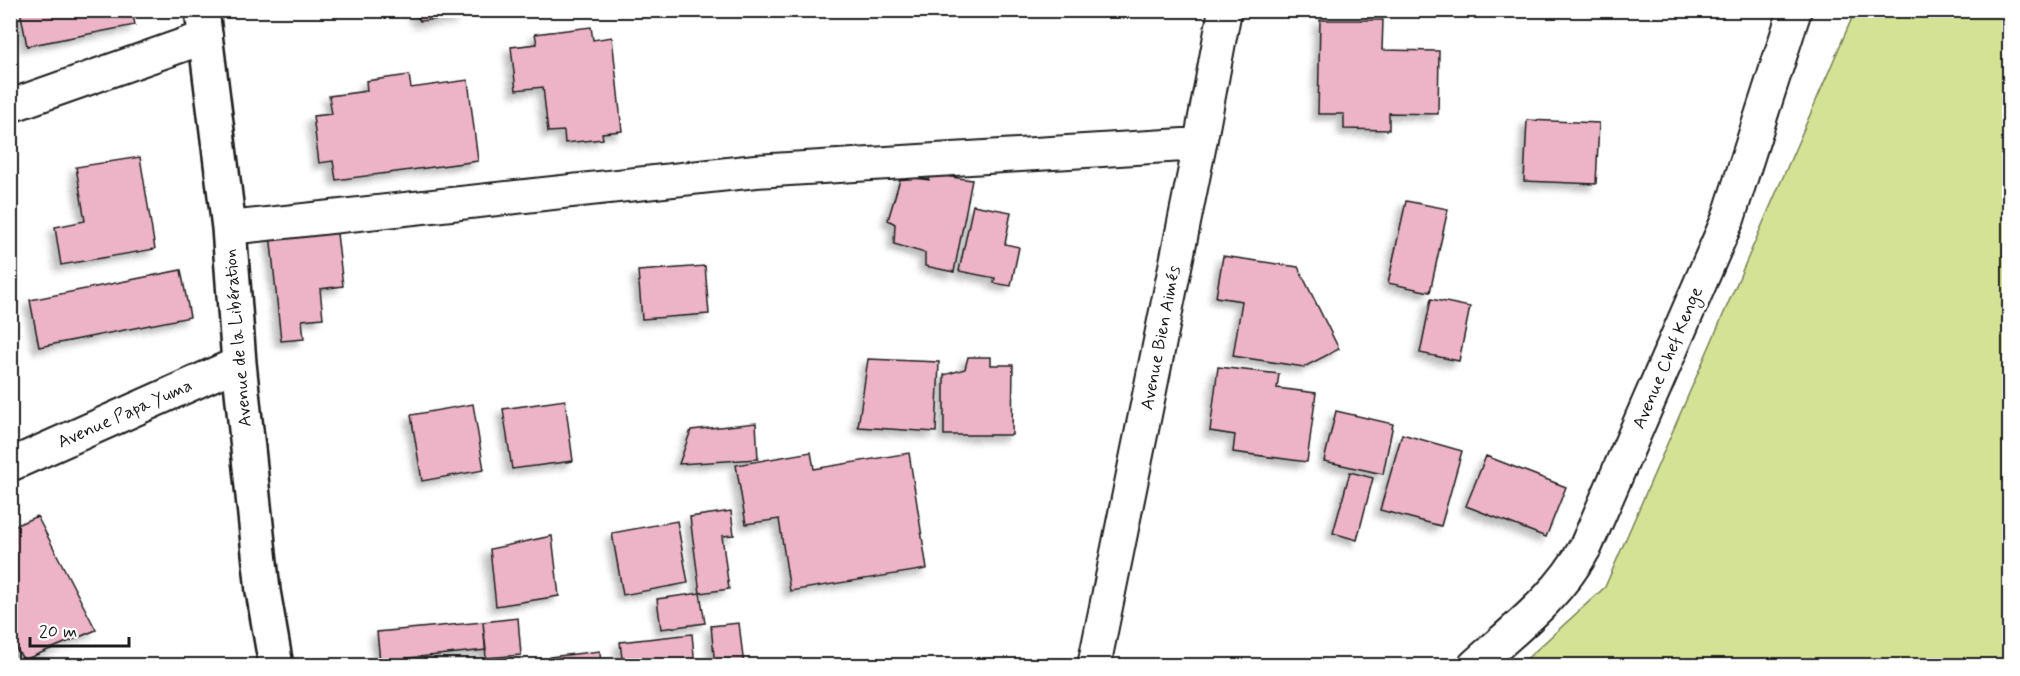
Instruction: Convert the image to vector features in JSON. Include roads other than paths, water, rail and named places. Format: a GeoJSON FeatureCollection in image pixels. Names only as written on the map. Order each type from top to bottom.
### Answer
{"type":"FeatureCollection","features":[{"type":"Feature","properties":{"kind":"street","name":"Avenue Bien Aimés"},"geometry":{"type":"LineString","coordinates":[[1095,666],[1225,10]]}},
{"type":"Feature","properties":{"kind":"street","name":"Avenue Chef Kenge"},"geometry":{"type":"LineString","coordinates":[[1474,666],[1565,581],[1586,546],[1728,219],[1795,10]]}},
{"type":"Feature","properties":{"kind":"street"},"geometry":{"type":"LineString","coordinates":[[10,106],[204,24]]}},
{"type":"Feature","properties":{"kind":"street","name":"Avenue de la Libération"},"geometry":{"type":"LineString","coordinates":[[204,24],[229,228],[239,363],[263,591],[276,666]]}},
{"type":"Feature","properties":{"kind":"street"},"geometry":{"type":"LineString","coordinates":[[229,228],[756,171],[1200,144]]}},
{"type":"Feature","properties":{"kind":"street","name":"Avenue Papa Yuma"},"geometry":{"type":"LineString","coordinates":[[10,465],[239,363]]}}]}
